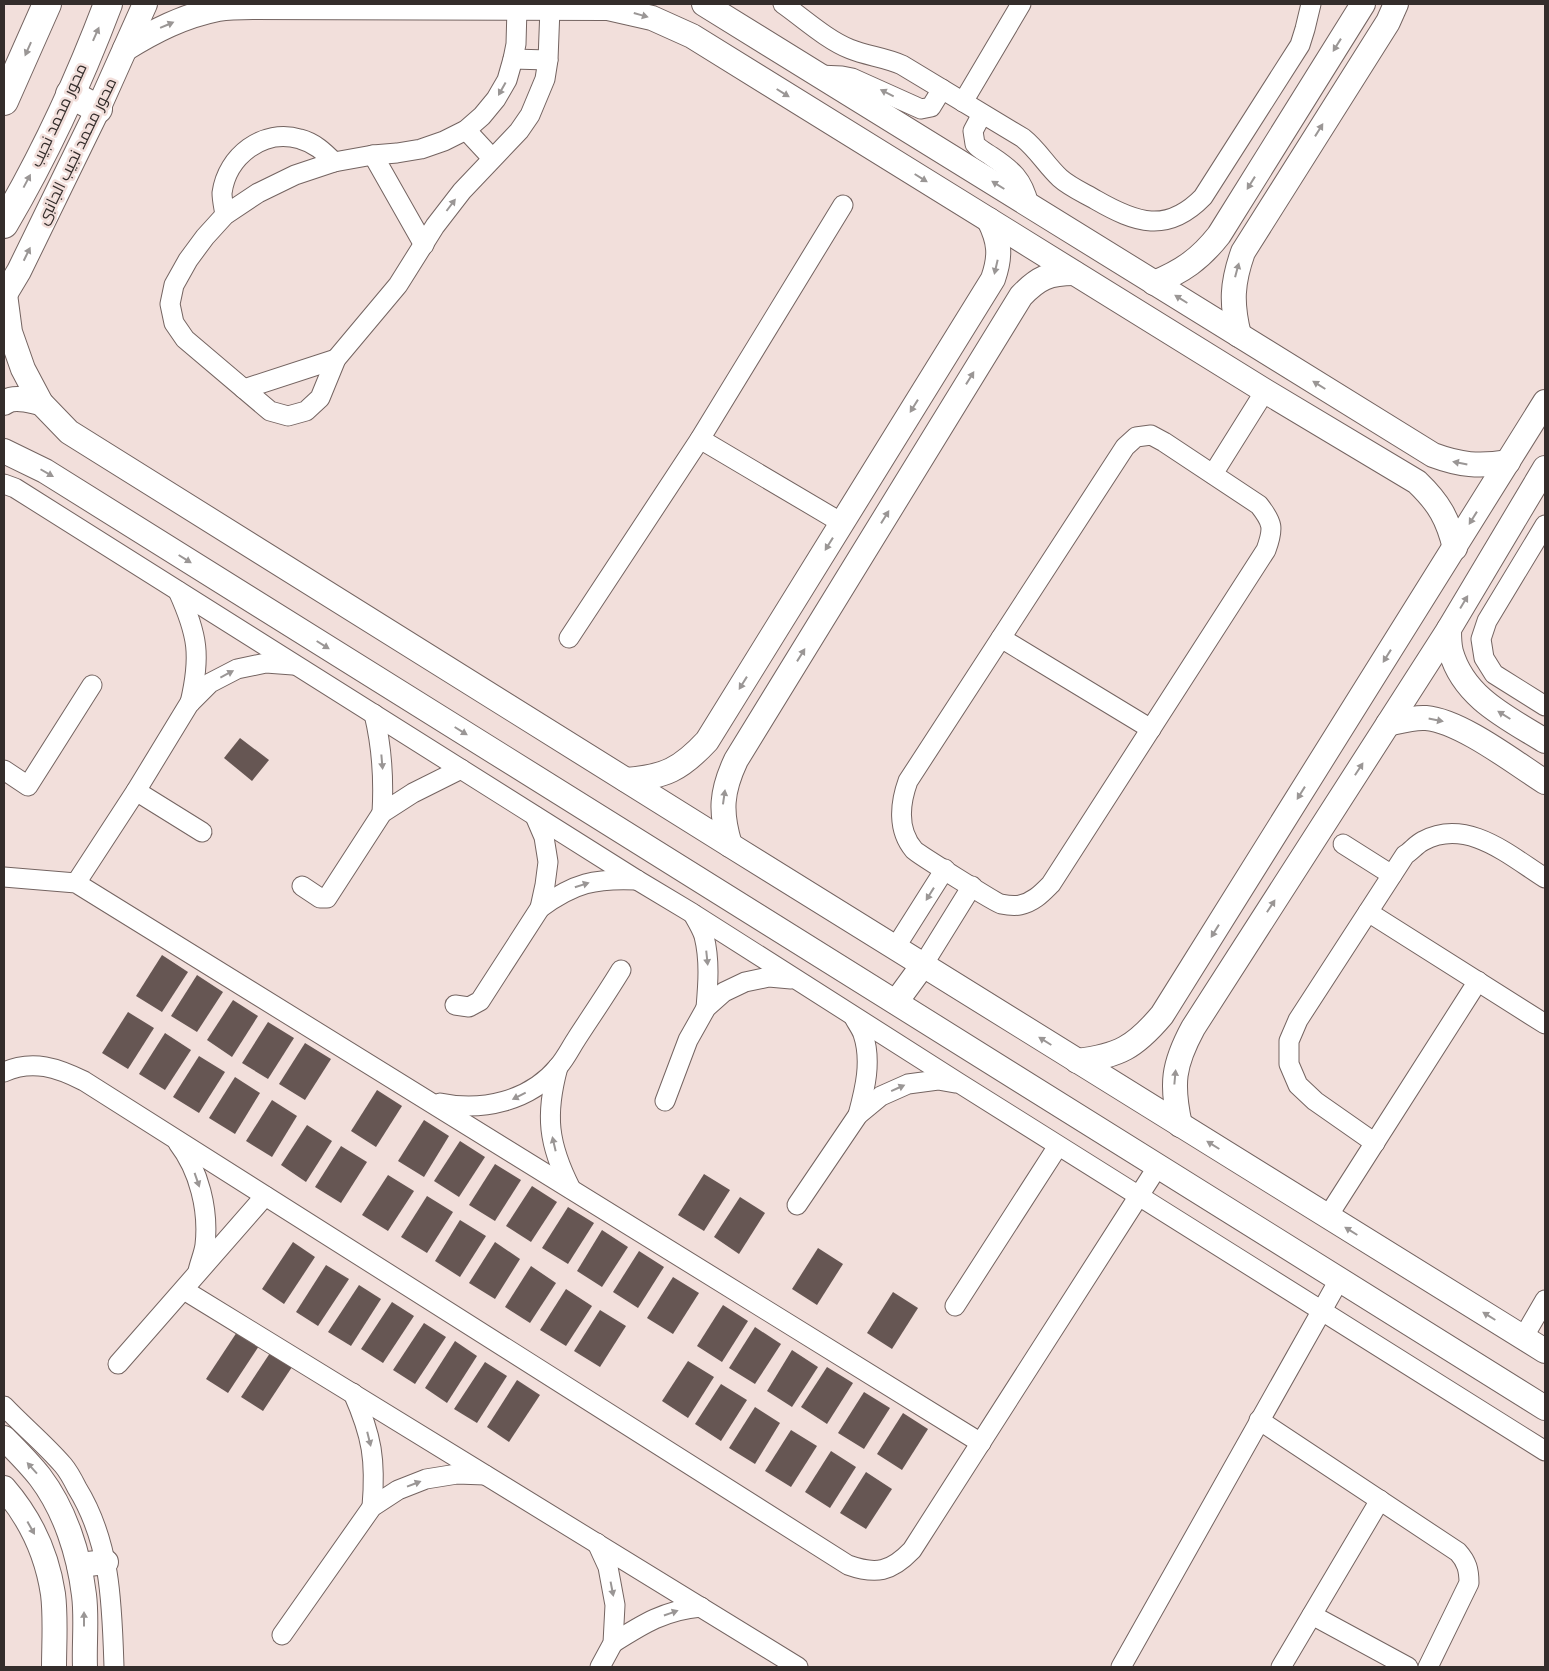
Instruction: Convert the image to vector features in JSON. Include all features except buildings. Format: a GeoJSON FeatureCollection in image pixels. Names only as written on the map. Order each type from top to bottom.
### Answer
{"type":"FeatureCollection","features":[{"type":"Feature","properties":{"kind":"main road"},"geometry":{"type":"LineString","coordinates":[[4,102],[47,4]]}},
{"type":"Feature","properties":{"kind":"main road","name":"محور محمد نجيب"},"geometry":{"type":"LineString","coordinates":[[4,224],[70,94],[108,4]]}},
{"type":"Feature","properties":{"kind":"main road"},"geometry":{"type":"LineString","coordinates":[[70,94],[98,109]]}},
{"type":"Feature","properties":{"kind":"street","name":"محور محمد نجيب الجانبى"},"geometry":{"type":"LineString","coordinates":[[4,295],[18,271],[98,109],[144,4]]}},
{"type":"Feature","properties":{"kind":"street"},"geometry":{"type":"LineString","coordinates":[[704,4],[1433,455],[1451,462],[1470,465],[1508,462]]}},
{"type":"Feature","properties":{"kind":"street"},"geometry":{"type":"LineString","coordinates":[[783,4],[843,46],[857,52],[892,60],[1032,145],[1066,183],[1118,212],[1139,220],[1150,221],[1172,218],[1189,210],[1203,197],[1300,45],[1311,4]]}},
{"type":"Feature","properties":{"kind":"street"},"geometry":{"type":"LineString","coordinates":[[963,102],[1021,4]]}},
{"type":"Feature","properties":{"kind":"street"},"geometry":{"type":"LineString","coordinates":[[1154,283],[1174,275],[1191,264],[1206,251],[1219,235],[1363,4]]}},
{"type":"Feature","properties":{"kind":"street"},"geometry":{"type":"LineString","coordinates":[[1239,335],[1234,314],[1233,293],[1236,272],[1243,252],[1388,22],[1396,4]]}},
{"type":"Feature","properties":{"kind":"street"},"geometry":{"type":"LineString","coordinates":[[125,49],[154,31],[186,17],[219,9],[253,6],[608,8],[652,18],[672,26],[700,42],[1265,391],[1417,482],[1431,496],[1442,512],[1451,529],[1455,548]]}},
{"type":"Feature","properties":{"kind":"street"},"geometry":{"type":"LineString","coordinates":[[517,8],[516,44],[506,80],[496,99],[482,116],[466,130],[444,141],[421,149],[334,162],[295,176],[258,193],[225,215],[188,260],[174,285],[170,304],[174,323],[185,339],[270,411],[288,416],[306,411],[320,398],[336,359],[398,285],[462,191],[519,131],[530,115],[545,79],[548,60],[550,8]]}},
{"type":"Feature","properties":{"kind":"street"},"geometry":{"type":"LineString","coordinates":[[513,59],[548,60]]}},
{"type":"Feature","properties":{"kind":"street"},"geometry":{"type":"LineString","coordinates":[[820,75],[852,78],[921,109],[931,106],[942,90]]}},
{"type":"Feature","properties":{"kind":"street"},"geometry":{"type":"LineString","coordinates":[[982,114],[973,131],[975,144],[1008,167],[1016,176],[1023,186],[1029,205]]}},
{"type":"Feature","properties":{"kind":"street"},"geometry":{"type":"LineString","coordinates":[[466,130],[492,158]]}},
{"type":"Feature","properties":{"kind":"street"},"geometry":{"type":"LineString","coordinates":[[225,215],[222,194],[227,173],[239,155],[257,142],[278,136],[299,138],[319,147],[334,162]]}},
{"type":"Feature","properties":{"kind":"street"},"geometry":{"type":"LineString","coordinates":[[373,155],[424,245]]}},
{"type":"Feature","properties":{"kind":"street"},"geometry":{"type":"LineString","coordinates":[[569,638],[700,439],[843,205]]}},
{"type":"Feature","properties":{"kind":"street"},"geometry":{"type":"LineString","coordinates":[[626,780],[650,779],[672,771],[691,758],[707,741],[993,279],[998,264],[999,249],[996,234],[989,220]]}},
{"type":"Feature","properties":{"kind":"street"},"geometry":{"type":"LineString","coordinates":[[730,845],[723,824],[722,802],[727,780],[736,760],[1021,296],[1031,285],[1044,277],[1058,273],[1074,273]]}},
{"type":"Feature","properties":{"kind":"street"},"geometry":{"type":"LineString","coordinates":[[4,295],[10,332],[23,369],[41,404],[70,432],[922,965],[1545,1351]]}},
{"type":"Feature","properties":{"kind":"street"},"geometry":{"type":"LineString","coordinates":[[244,389],[336,359]]}},
{"type":"Feature","properties":{"kind":"street"},"geometry":{"type":"LineString","coordinates":[[1213,474],[1265,391]]}},
{"type":"Feature","properties":{"kind":"street"},"geometry":{"type":"LineString","coordinates":[[4,403],[7,400],[21,399],[41,404]]}},
{"type":"Feature","properties":{"kind":"street"},"geometry":{"type":"LineString","coordinates":[[1077,1060],[1102,1058],[1126,1049],[1146,1034],[1162,1015],[1545,402]]}},
{"type":"Feature","properties":{"kind":"street"},"geometry":{"type":"LineString","coordinates":[[1151,435],[1213,474],[1259,505],[1269,518],[1272,534],[1266,550],[1051,884],[1038,898],[1019,905],[1000,904],[914,850],[905,834],[901,816],[902,798],[908,781],[1125,447],[1136,437],[1151,435]]}},
{"type":"Feature","properties":{"kind":"street"},"geometry":{"type":"LineString","coordinates":[[700,439],[842,523]]}},
{"type":"Feature","properties":{"kind":"street"},"geometry":{"type":"LineString","coordinates":[[5,450],[53,476],[1545,1408]]}},
{"type":"Feature","properties":{"kind":"street"},"geometry":{"type":"LineString","coordinates":[[1180,1125],[1175,1100],[1175,1075],[1181,1050],[1193,1028],[1449,629],[1545,468]]}},
{"type":"Feature","properties":{"kind":"street"},"geometry":{"type":"LineString","coordinates":[[4,484],[15,488],[692,913],[1321,1312],[1545,1451]]}},
{"type":"Feature","properties":{"kind":"street"},"geometry":{"type":"LineString","coordinates":[[1545,525],[1486,621],[1481,639],[1484,658],[1494,674],[1545,706]]}},
{"type":"Feature","properties":{"kind":"street"},"geometry":{"type":"LineString","coordinates":[[178,591],[190,618],[197,646],[196,676],[189,704]]}},
{"type":"Feature","properties":{"kind":"street"},"geometry":{"type":"LineString","coordinates":[[1449,629],[1451,651],[1458,671],[1470,690],[1487,704],[1545,741]]}},
{"type":"Feature","properties":{"kind":"street"},"geometry":{"type":"LineString","coordinates":[[1001,638],[1150,729]]}},
{"type":"Feature","properties":{"kind":"street"},"geometry":{"type":"LineString","coordinates":[[76,883],[136,791],[189,704],[210,683],[237,669],[266,663],[297,665]]}},
{"type":"Feature","properties":{"kind":"street"},"geometry":{"type":"LineString","coordinates":[[4,770],[28,786],[92,685]]}},
{"type":"Feature","properties":{"kind":"street"},"geometry":{"type":"LineString","coordinates":[[374,714],[380,738],[383,763],[382,812]]}},
{"type":"Feature","properties":{"kind":"street"},"geometry":{"type":"LineString","coordinates":[[1388,724],[1407,719],[1427,718],[1446,722],[1464,730],[1545,782]]}},
{"type":"Feature","properties":{"kind":"street"},"geometry":{"type":"LineString","coordinates":[[302,886],[320,898],[328,898],[382,812],[413,793],[461,769]]}},
{"type":"Feature","properties":{"kind":"street"},"geometry":{"type":"LineString","coordinates":[[136,791],[202,832]]}},
{"type":"Feature","properties":{"kind":"street"},"geometry":{"type":"LineString","coordinates":[[455,1004],[469,1007],[480,1001],[540,908],[548,862],[544,837],[535,816]]}},
{"type":"Feature","properties":{"kind":"street"},"geometry":{"type":"LineString","coordinates":[[1375,1143],[1315,1102],[1298,1085],[1289,1064],[1289,1041],[1298,1020],[1405,855],[1424,841],[1446,834],[1469,835],[1491,843],[1545,878]]}},
{"type":"Feature","properties":{"kind":"street"},"geometry":{"type":"LineString","coordinates":[[1343,844],[1392,875]]}},
{"type":"Feature","properties":{"kind":"street"},"geometry":{"type":"LineString","coordinates":[[895,948],[945,869]]}},
{"type":"Feature","properties":{"kind":"street"},"geometry":{"type":"LineString","coordinates":[[4,877],[76,883],[981,1443]]}},
{"type":"Feature","properties":{"kind":"street"},"geometry":{"type":"LineString","coordinates":[[540,908],[560,894],[584,884],[611,879],[637,880]]}},
{"type":"Feature","properties":{"kind":"street"},"geometry":{"type":"LineString","coordinates":[[896,1002],[972,886]]}},
{"type":"Feature","properties":{"kind":"street"},"geometry":{"type":"LineString","coordinates":[[1368,912],[1545,1024]]}},
{"type":"Feature","properties":{"kind":"street"},"geometry":{"type":"LineString","coordinates":[[692,913],[704,934],[709,978],[706,1008]]}},
{"type":"Feature","properties":{"kind":"street"},"geometry":{"type":"LineString","coordinates":[[430,1102],[458,1107],[486,1106],[513,1099],[537,1086],[558,1067],[621,970]]}},
{"type":"Feature","properties":{"kind":"street"},"geometry":{"type":"LineString","coordinates":[[665,1101],[688,1040],[706,1008],[724,992],[745,982],[769,977],[794,979]]}},
{"type":"Feature","properties":{"kind":"street"},"geometry":{"type":"LineString","coordinates":[[1328,1216],[1478,981]]}},
{"type":"Feature","properties":{"kind":"street"},"geometry":{"type":"LineString","coordinates":[[854,1017],[862,1034],[867,1061],[866,1088],[858,1115]]}},
{"type":"Feature","properties":{"kind":"street"},"geometry":{"type":"LineString","coordinates":[[4,1072],[12,1068],[37,1065],[62,1070],[84,1081],[848,1565],[865,1571],[883,1571],[899,1563],[912,1550],[1158,1166]]}},
{"type":"Feature","properties":{"kind":"street"},"geometry":{"type":"LineString","coordinates":[[558,1067],[552,1092],[550,1117],[552,1142],[560,1167],[572,1190]]}},
{"type":"Feature","properties":{"kind":"street"},"geometry":{"type":"LineString","coordinates":[[797,1205],[858,1115],[881,1096],[908,1084],[938,1080],[959,1083]]}},
{"type":"Feature","properties":{"kind":"street"},"geometry":{"type":"LineString","coordinates":[[174,1138],[183,1150],[198,1180],[205,1212],[205,1245],[190,1283]]}},
{"type":"Feature","properties":{"kind":"street"},"geometry":{"type":"LineString","coordinates":[[955,1306],[1058,1146]]}},
{"type":"Feature","properties":{"kind":"street"},"geometry":{"type":"LineString","coordinates":[[118,1364],[265,1196]]}},
{"type":"Feature","properties":{"kind":"street"},"geometry":{"type":"LineString","coordinates":[[1121,1667],[1339,1280]]}},
{"type":"Feature","properties":{"kind":"street"},"geometry":{"type":"LineString","coordinates":[[190,1283],[353,1393],[798,1667]]}},
{"type":"Feature","properties":{"kind":"street"},"geometry":{"type":"LineString","coordinates":[[1523,1338],[1545,1300]]}},
{"type":"Feature","properties":{"kind":"street"},"geometry":{"type":"LineString","coordinates":[[353,1393],[365,1420],[372,1448],[374,1477],[372,1507]]}},
{"type":"Feature","properties":{"kind":"street"},"geometry":{"type":"LineString","coordinates":[[4,1406],[64,1466],[84,1499],[95,1524],[106,1562],[112,1596],[114,1667]]}},
{"type":"Feature","properties":{"kind":"street"},"geometry":{"type":"LineString","coordinates":[[1259,1420],[1458,1552],[1466,1560],[1469,1571],[1469,1583],[1428,1667]]}},
{"type":"Feature","properties":{"kind":"street"},"geometry":{"type":"LineString","coordinates":[[7,1446],[41,1478],[57,1506],[70,1535],[79,1565],[84,1597],[84,1667]]}},
{"type":"Feature","properties":{"kind":"street"},"geometry":{"type":"LineString","coordinates":[[282,1635],[372,1507],[398,1490],[426,1479],[457,1474],[486,1475]]}},
{"type":"Feature","properties":{"kind":"street"},"geometry":{"type":"LineString","coordinates":[[4,1488],[16,1502],[34,1531],[46,1563],[53,1596],[54,1667]]}},
{"type":"Feature","properties":{"kind":"street"},"geometry":{"type":"LineString","coordinates":[[1281,1667],[1380,1500]]}},
{"type":"Feature","properties":{"kind":"street"},"geometry":{"type":"LineString","coordinates":[[597,1543],[608,1567],[614,1605],[613,1643],[600,1667]]}},
{"type":"Feature","properties":{"kind":"street"},"geometry":{"type":"LineString","coordinates":[[79,1565],[106,1562]]}},
{"type":"Feature","properties":{"kind":"street"},"geometry":{"type":"LineString","coordinates":[[613,1643],[646,1622],[684,1609],[701,1608]]}},
{"type":"Feature","properties":{"kind":"street"},"geometry":{"type":"LineString","coordinates":[[1312,1615],[1408,1667]]}}]}
